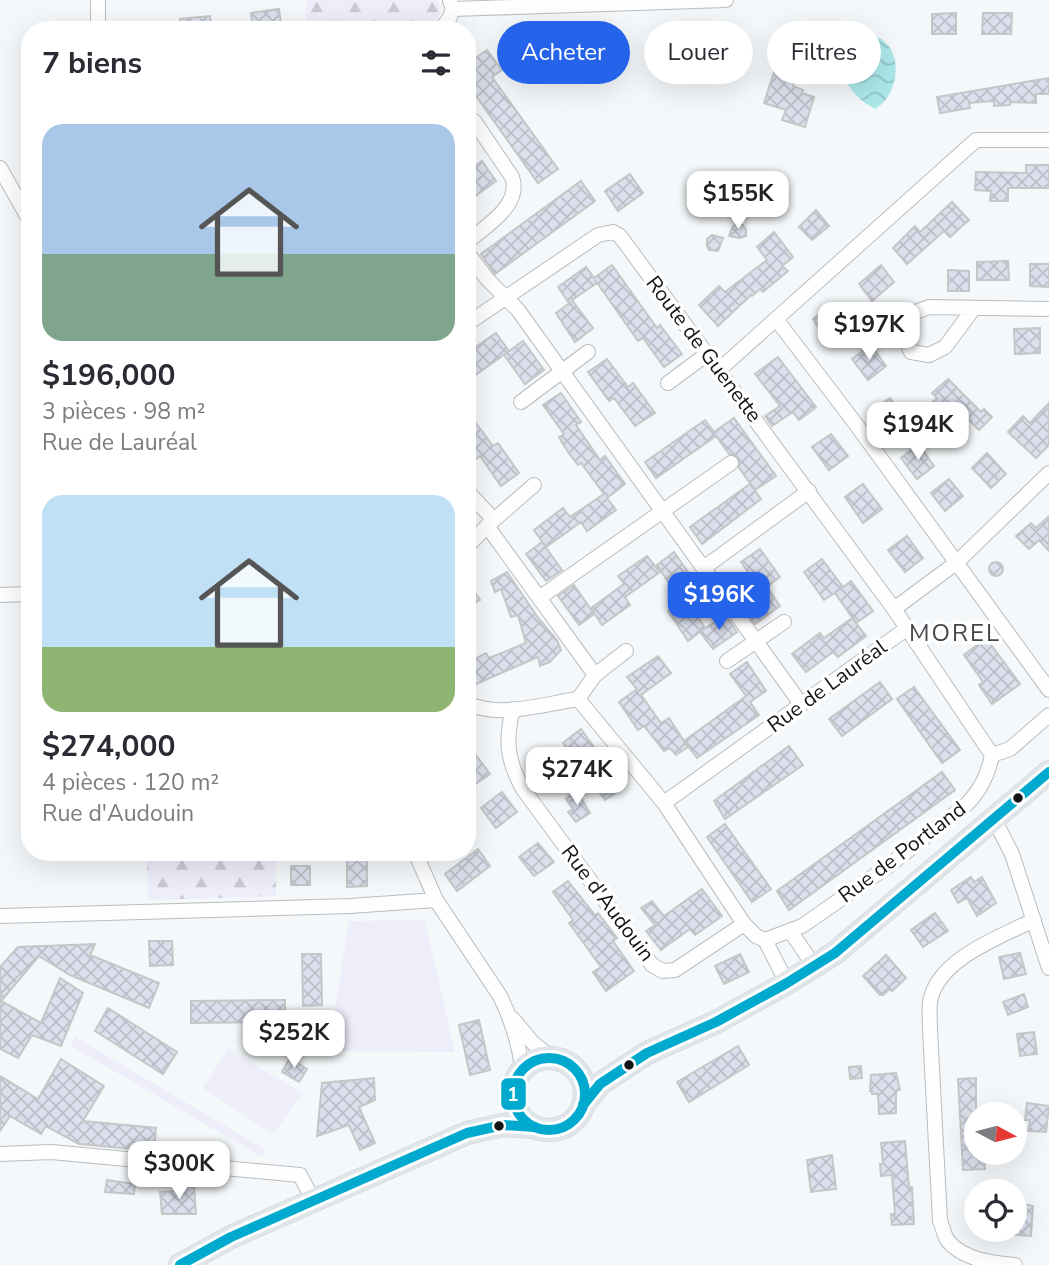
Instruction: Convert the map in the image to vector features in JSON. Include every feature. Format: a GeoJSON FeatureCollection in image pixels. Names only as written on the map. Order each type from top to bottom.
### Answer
{"type":"FeatureCollection","features":[{"type":"Feature","properties":{"kind":"main road"},"geometry":{"type":"LineString","coordinates":[[180,1265],[231,1237],[467,1133],[503,1125],[546,1130],[569,1124],[600,1084],[647,1053],[716,1022],[835,953],[1049,772]]}},
{"type":"Feature","properties":{"kind":"main road"},"geometry":{"type":"LineString","coordinates":[[575,1068],[597,1066],[647,1053]]}},
{"type":"Feature","properties":{"kind":"main road"},"geometry":{"type":"LineString","coordinates":[[467,1133],[496,1110],[536,1060],[561,1059],[575,1068],[585,1090],[583,1105]]}},
{"type":"Feature","properties":{"kind":"main road"},"geometry":{"type":"LineString","coordinates":[[517,1081],[518,1112],[525,1121],[535,1127]]}},
{"type":"Feature","properties":{"kind":"street"},"geometry":{"type":"LineString","coordinates":[[98,0],[98,21]]}},
{"type":"Feature","properties":{"kind":"street"},"geometry":{"type":"LineString","coordinates":[[447,21],[451,4],[726,0]]}},
{"type":"Feature","properties":{"kind":"street"},"geometry":{"type":"LineString","coordinates":[[476,124],[512,177],[515,186],[509,205],[476,234]]}},
{"type":"Feature","properties":{"kind":"street"},"geometry":{"type":"LineString","coordinates":[[719,370],[976,140],[1049,140]]}},
{"type":"Feature","properties":{"kind":"street"},"geometry":{"type":"LineString","coordinates":[[0,169],[21,205]]}},
{"type":"Feature","properties":{"kind":"street","name":"Route de Guenette"},"geometry":{"type":"LineString","coordinates":[[476,317],[598,234],[613,232],[620,236],[894,609]]}},
{"type":"Feature","properties":{"kind":"street"},"geometry":{"type":"LineString","coordinates":[[476,264],[518,310],[801,704]]}},
{"type":"Feature","properties":{"kind":"street"},"geometry":{"type":"LineString","coordinates":[[974,308],[945,347],[929,355],[911,352],[902,333],[910,314],[929,307],[1049,309]]}},
{"type":"Feature","properties":{"kind":"street"},"geometry":{"type":"LineString","coordinates":[[776,319],[1049,690]]}},
{"type":"Feature","properties":{"kind":"street"},"geometry":{"type":"LineString","coordinates":[[521,402],[588,352]]}},
{"type":"Feature","properties":{"kind":"street"},"geometry":{"type":"LineString","coordinates":[[668,383],[707,354]]}},
{"type":"Feature","properties":{"kind":"street"},"geometry":{"type":"LineString","coordinates":[[539,598],[731,463]]}},
{"type":"Feature","properties":{"kind":"street","name":"Rue de Lauréal"},"geometry":{"type":"LineString","coordinates":[[664,803],[906,629],[894,609],[956,563],[1049,473]]}},
{"type":"Feature","properties":{"kind":"street"},"geometry":{"type":"LineString","coordinates":[[476,538],[534,485]]}},
{"type":"Feature","properties":{"kind":"street"},"geometry":{"type":"LineString","coordinates":[[705,567],[809,491]]}},
{"type":"Feature","properties":{"kind":"street"},"geometry":{"type":"LineString","coordinates":[[476,503],[539,598],[595,675]]}},
{"type":"Feature","properties":{"kind":"street"},"geometry":{"type":"LineString","coordinates":[[0,595],[21,594]]}},
{"type":"Feature","properties":{"kind":"street"},"geometry":{"type":"LineString","coordinates":[[727,661],[784,621]]}},
{"type":"Feature","properties":{"kind":"street"},"geometry":{"type":"LineString","coordinates":[[906,629],[992,755],[1010,748],[1049,715]]}},
{"type":"Feature","properties":{"kind":"street"},"geometry":{"type":"LineString","coordinates":[[476,708],[513,709],[578,699],[595,675],[626,651]]}},
{"type":"Feature","properties":{"kind":"street"},"geometry":{"type":"LineString","coordinates":[[578,699],[664,803],[744,924],[756,936],[765,940],[787,983]]}},
{"type":"Feature","properties":{"kind":"street","name":"Rue d'Audouin"},"geometry":{"type":"LineString","coordinates":[[513,709],[507,730],[507,752],[512,770],[523,789],[652,965],[663,971],[675,970],[744,924]]}},
{"type":"Feature","properties":{"kind":"street","name":"Rue de Portland"},"geometry":{"type":"LineString","coordinates":[[765,940],[791,932],[887,867],[967,804],[979,791],[992,755]]}},
{"type":"Feature","properties":{"kind":"street"},"geometry":{"type":"LineString","coordinates":[[994,818],[1012,853],[1049,968]]}},
{"type":"Feature","properties":{"kind":"street"},"geometry":{"type":"LineString","coordinates":[[419,861],[436,900],[500,996],[508,1013],[520,1052],[517,1081]]}},
{"type":"Feature","properties":{"kind":"street"},"geometry":{"type":"LineString","coordinates":[[0,916],[436,900]]}},
{"type":"Feature","properties":{"kind":"street"},"geometry":{"type":"LineString","coordinates":[[1015,1265],[994,1263],[964,1254],[947,1240],[940,1221],[930,1000],[944,973],[970,952],[1034,920]]}},
{"type":"Feature","properties":{"kind":"street"},"geometry":{"type":"LineString","coordinates":[[791,932],[814,967]]}},
{"type":"Feature","properties":{"kind":"street"},"geometry":{"type":"LineString","coordinates":[[508,1013],[533,1044],[552,1058]]}},
{"type":"Feature","properties":{"kind":"street"},"geometry":{"type":"LineString","coordinates":[[0,1154],[51,1152],[300,1175],[313,1200]]}},
{"type":"Feature","properties":{"kind":"green space"},"geometry":{"type":"Polygon","coordinates":[[[307,0],[438,0],[441,13],[433,21],[306,21],[307,0]]]}},
{"type":"Feature","properties":{"kind":"green space"},"geometry":{"type":"Polygon","coordinates":[[[147,861],[275,861],[276,896],[148,900],[147,861]]]}},
{"type":"Feature","properties":{"kind":"green space"},"geometry":{"type":"Polygon","coordinates":[[[425,920],[455,1052],[328,1051],[349,921],[425,920]]]}},
{"type":"Feature","properties":{"kind":"green space"},"geometry":{"type":"Polygon","coordinates":[[[75,1037],[266,1150],[262,1157],[71,1046],[75,1037]]]}},
{"type":"Feature","properties":{"kind":"green space"},"geometry":{"type":"Polygon","coordinates":[[[228,1049],[303,1093],[273,1134],[203,1088],[228,1049]]]}},
{"type":"Feature","properties":{"kind":"water"},"geometry":{"type":"Polygon","coordinates":[[[881,39],[891,49],[896,68],[888,96],[875,109],[848,84],[881,84],[881,39]]]}},
{"type":"Feature","properties":{"kind":"water"},"geometry":{"type":"Polygon","coordinates":[[[693,184],[699,184],[704,192],[702,198],[693,200],[688,195],[688,189],[693,184]]]}},
{"type":"Feature","properties":{"kind":"building"},"geometry":{"type":"Polygon","coordinates":[[[279,9],[281,21],[252,21],[251,13],[279,9]]]}},
{"type":"Feature","properties":{"kind":"building"},"geometry":{"type":"Polygon","coordinates":[[[956,13],[956,34],[932,34],[932,14],[956,13]]]}},
{"type":"Feature","properties":{"kind":"building"},"geometry":{"type":"Polygon","coordinates":[[[983,13],[1012,13],[1011,34],[982,34],[983,13]]]}},
{"type":"Feature","properties":{"kind":"building"},"geometry":{"type":"Polygon","coordinates":[[[210,16],[211,21],[180,21],[210,16]]]}},
{"type":"Feature","properties":{"kind":"building"},"geometry":{"type":"Polygon","coordinates":[[[487,50],[497,63],[497,74],[492,77],[558,169],[538,183],[476,96],[476,58],[487,50]]]}},
{"type":"Feature","properties":{"kind":"building"},"geometry":{"type":"Polygon","coordinates":[[[1049,78],[1049,94],[1036,94],[1036,103],[1010,102],[1010,105],[994,106],[994,101],[969,103],[970,108],[940,113],[937,97],[1049,78]]]}},
{"type":"Feature","properties":{"kind":"building"},"geometry":{"type":"Polygon","coordinates":[[[770,84],[794,84],[803,90],[802,93],[814,97],[805,127],[782,120],[786,110],[764,103],[770,84]]]}},
{"type":"Feature","properties":{"kind":"building"},"geometry":{"type":"Polygon","coordinates":[[[482,161],[496,181],[476,195],[476,165],[482,161]]]}},
{"type":"Feature","properties":{"kind":"building"},"geometry":{"type":"Polygon","coordinates":[[[1026,165],[1049,165],[1049,188],[1008,188],[1008,201],[990,201],[991,191],[975,190],[976,172],[1026,173],[1026,165]]]}},
{"type":"Feature","properties":{"kind":"building"},"geometry":{"type":"Polygon","coordinates":[[[630,174],[643,193],[618,211],[605,191],[630,174]]]}},
{"type":"Feature","properties":{"kind":"building"},"geometry":{"type":"Polygon","coordinates":[[[581,181],[595,201],[495,274],[481,254],[581,181]]]}},
{"type":"Feature","properties":{"kind":"building"},"geometry":{"type":"Polygon","coordinates":[[[729,191],[735,191],[739,198],[735,205],[729,205],[725,201],[725,195],[729,191]]]}},
{"type":"Feature","properties":{"kind":"building"},"geometry":{"type":"Polygon","coordinates":[[[952,202],[969,220],[950,237],[944,231],[907,264],[893,248],[915,226],[920,232],[952,202]]]}},
{"type":"Feature","properties":{"kind":"building"},"geometry":{"type":"Polygon","coordinates":[[[816,210],[829,226],[812,240],[799,227],[816,210]]]}},
{"type":"Feature","properties":{"kind":"building"},"geometry":{"type":"Polygon","coordinates":[[[737,223],[743,225],[746,236],[729,236],[737,223]]]}},
{"type":"Feature","properties":{"kind":"building"},"geometry":{"type":"Polygon","coordinates":[[[774,232],[793,257],[782,266],[788,271],[763,292],[760,289],[751,295],[718,326],[699,305],[719,286],[725,292],[767,260],[757,247],[774,232]]]}},
{"type":"Feature","properties":{"kind":"building"},"geometry":{"type":"Polygon","coordinates":[[[712,235],[723,238],[718,251],[709,250],[707,246],[707,239],[712,235]]]}},
{"type":"Feature","properties":{"kind":"building"},"geometry":{"type":"Polygon","coordinates":[[[1008,261],[1009,280],[977,280],[977,262],[1008,261]]]}},
{"type":"Feature","properties":{"kind":"building"},"geometry":{"type":"Polygon","coordinates":[[[1030,264],[1049,264],[1049,287],[1030,286],[1030,264]]]}},
{"type":"Feature","properties":{"kind":"building"},"geometry":{"type":"Polygon","coordinates":[[[612,265],[657,328],[660,325],[682,354],[664,367],[643,338],[638,341],[595,280],[597,283],[572,300],[593,328],[575,342],[556,313],[571,302],[569,303],[558,287],[586,267],[594,278],[612,265]]]}},
{"type":"Feature","properties":{"kind":"building"},"geometry":{"type":"Polygon","coordinates":[[[881,265],[894,282],[872,301],[859,284],[881,265]]]}},
{"type":"Feature","properties":{"kind":"building"},"geometry":{"type":"Polygon","coordinates":[[[948,270],[969,271],[969,291],[948,291],[948,270]]]}},
{"type":"Feature","properties":{"kind":"building"},"geometry":{"type":"Polygon","coordinates":[[[831,306],[848,330],[829,344],[813,319],[831,306]]]}},
{"type":"Feature","properties":{"kind":"building"},"geometry":{"type":"Polygon","coordinates":[[[1040,328],[1040,353],[1015,354],[1014,329],[1040,328]]]}},
{"type":"Feature","properties":{"kind":"building"},"geometry":{"type":"Polygon","coordinates":[[[496,333],[509,351],[476,375],[476,347],[496,333]]]}},
{"type":"Feature","properties":{"kind":"building"},"geometry":{"type":"Polygon","coordinates":[[[523,341],[544,370],[525,384],[504,355],[523,341]]]}},
{"type":"Feature","properties":{"kind":"building"},"geometry":{"type":"Polygon","coordinates":[[[871,345],[886,366],[868,380],[852,359],[871,345]]]}},
{"type":"Feature","properties":{"kind":"building"},"geometry":{"type":"Polygon","coordinates":[[[778,357],[816,407],[799,420],[793,412],[772,426],[765,416],[780,406],[755,374],[778,357]]]}},
{"type":"Feature","properties":{"kind":"building"},"geometry":{"type":"Polygon","coordinates":[[[607,359],[628,387],[633,383],[655,413],[635,426],[614,398],[609,401],[588,372],[607,359]]]}},
{"type":"Feature","properties":{"kind":"building"},"geometry":{"type":"Polygon","coordinates":[[[948,379],[981,412],[984,409],[992,417],[979,430],[963,414],[952,425],[931,404],[937,398],[932,393],[948,379]]]}},
{"type":"Feature","properties":{"kind":"building"},"geometry":{"type":"Polygon","coordinates":[[[561,393],[581,422],[576,425],[600,460],[605,456],[625,484],[607,498],[616,510],[587,531],[581,522],[546,547],[534,530],[563,508],[570,517],[604,494],[581,463],[578,465],[568,452],[559,437],[564,434],[543,405],[561,393]]]}},
{"type":"Feature","properties":{"kind":"building"},"geometry":{"type":"Polygon","coordinates":[[[890,398],[905,419],[886,434],[869,413],[890,398]]]}},
{"type":"Feature","properties":{"kind":"building"},"geometry":{"type":"Polygon","coordinates":[[[1049,403],[1049,445],[1036,458],[1008,432],[1023,416],[1030,423],[1049,403]]]}},
{"type":"Feature","properties":{"kind":"building"},"geometry":{"type":"Polygon","coordinates":[[[734,418],[776,476],[755,490],[739,468],[738,457],[729,454],[716,436],[656,478],[645,462],[705,420],[714,432],[734,418]]]}},
{"type":"Feature","properties":{"kind":"building"},"geometry":{"type":"Polygon","coordinates":[[[476,423],[493,446],[498,443],[519,473],[501,486],[480,456],[476,459],[476,423]]]}},
{"type":"Feature","properties":{"kind":"building"},"geometry":{"type":"Polygon","coordinates":[[[831,434],[848,456],[829,470],[812,447],[831,434]]]}},
{"type":"Feature","properties":{"kind":"building"},"geometry":{"type":"Polygon","coordinates":[[[919,445],[934,466],[917,479],[901,458],[919,445]]]}},
{"type":"Feature","properties":{"kind":"building"},"geometry":{"type":"Polygon","coordinates":[[[987,453],[1006,474],[991,488],[972,468],[987,453]]]}},
{"type":"Feature","properties":{"kind":"building"},"geometry":{"type":"Polygon","coordinates":[[[949,479],[963,496],[945,511],[931,493],[949,479]]]}},
{"type":"Feature","properties":{"kind":"building"},"geometry":{"type":"Polygon","coordinates":[[[750,484],[761,499],[702,544],[690,527],[750,484]]]}},
{"type":"Feature","properties":{"kind":"building"},"geometry":{"type":"Polygon","coordinates":[[[863,484],[882,509],[863,523],[845,497],[863,484]]]}},
{"type":"Feature","properties":{"kind":"building"},"geometry":{"type":"Polygon","coordinates":[[[1049,516],[1049,551],[1039,540],[1029,549],[1016,536],[1031,523],[1036,528],[1049,516]]]}},
{"type":"Feature","properties":{"kind":"building"},"geometry":{"type":"Polygon","coordinates":[[[907,536],[923,558],[905,572],[888,550],[907,536]]]}},
{"type":"Feature","properties":{"kind":"building"},"geometry":{"type":"Polygon","coordinates":[[[542,542],[562,570],[546,581],[526,554],[542,542]]]}},
{"type":"Feature","properties":{"kind":"building"},"geometry":{"type":"Polygon","coordinates":[[[760,549],[780,577],[762,590],[767,587],[780,606],[755,624],[741,605],[761,591],[741,562],[760,549]]]}},
{"type":"Feature","properties":{"kind":"building"},"geometry":{"type":"Polygon","coordinates":[[[674,552],[695,582],[677,595],[657,565],[674,552]]]}},
{"type":"Feature","properties":{"kind":"building"},"geometry":{"type":"Polygon","coordinates":[[[647,556],[660,572],[625,597],[630,605],[602,625],[591,608],[624,584],[618,576],[647,556]]]}},
{"type":"Feature","properties":{"kind":"building"},"geometry":{"type":"Polygon","coordinates":[[[822,559],[843,587],[851,581],[873,611],[856,623],[835,593],[824,600],[804,572],[822,559]]]}},
{"type":"Feature","properties":{"kind":"building"},"geometry":{"type":"Polygon","coordinates":[[[996,562],[1001,564],[1001,574],[996,576],[991,574],[989,569],[991,564],[996,562]]]}},
{"type":"Feature","properties":{"kind":"building"},"geometry":{"type":"Polygon","coordinates":[[[507,572],[557,640],[561,650],[550,662],[540,666],[538,657],[476,684],[476,658],[486,653],[489,658],[526,643],[518,615],[511,617],[501,589],[495,592],[491,581],[507,572]]]}},
{"type":"Feature","properties":{"kind":"building"},"geometry":{"type":"Polygon","coordinates":[[[574,585],[594,614],[579,625],[558,596],[574,585]]]}},
{"type":"Feature","properties":{"kind":"building"},"geometry":{"type":"Polygon","coordinates":[[[687,599],[705,628],[688,641],[668,611],[687,599]]]}},
{"type":"Feature","properties":{"kind":"building"},"geometry":{"type":"Polygon","coordinates":[[[725,615],[737,632],[713,649],[700,632],[725,615]]]}},
{"type":"Feature","properties":{"kind":"building"},"geometry":{"type":"Polygon","coordinates":[[[852,618],[866,636],[838,657],[833,652],[806,672],[792,654],[820,633],[824,638],[852,618]]]}},
{"type":"Feature","properties":{"kind":"building"},"geometry":{"type":"Polygon","coordinates":[[[986,638],[1020,684],[992,704],[979,685],[983,682],[964,655],[986,638]]]}},
{"type":"Feature","properties":{"kind":"building"},"geometry":{"type":"Polygon","coordinates":[[[658,656],[671,673],[641,695],[661,723],[669,718],[688,747],[676,755],[670,748],[664,751],[644,726],[638,730],[619,702],[637,689],[627,677],[658,656]]]}},
{"type":"Feature","properties":{"kind":"building"},"geometry":{"type":"Polygon","coordinates":[[[747,662],[766,691],[750,702],[759,715],[697,758],[684,741],[746,696],[730,674],[747,662]]]}},
{"type":"Feature","properties":{"kind":"building"},"geometry":{"type":"Polygon","coordinates":[[[880,682],[892,699],[842,736],[829,719],[880,682]]]}},
{"type":"Feature","properties":{"kind":"building"},"geometry":{"type":"Polygon","coordinates":[[[914,687],[960,750],[942,763],[897,699],[914,687]]]}},
{"type":"Feature","properties":{"kind":"building"},"geometry":{"type":"Polygon","coordinates":[[[581,729],[623,788],[605,800],[563,743],[581,729]]]}},
{"type":"Feature","properties":{"kind":"building"},"geometry":{"type":"Polygon","coordinates":[[[789,746],[803,765],[725,819],[714,801],[789,746]]]}},
{"type":"Feature","properties":{"kind":"building"},"geometry":{"type":"Polygon","coordinates":[[[476,755],[490,774],[476,784],[476,755]]]}},
{"type":"Feature","properties":{"kind":"building"},"geometry":{"type":"Polygon","coordinates":[[[942,772],[955,790],[789,910],[777,891],[942,772]]]}},
{"type":"Feature","properties":{"kind":"building"},"geometry":{"type":"Polygon","coordinates":[[[577,791],[590,813],[576,822],[568,812],[573,809],[566,799],[577,791]]]}},
{"type":"Feature","properties":{"kind":"building"},"geometry":{"type":"Polygon","coordinates":[[[502,792],[517,812],[496,828],[481,808],[502,792]]]}},
{"type":"Feature","properties":{"kind":"building"},"geometry":{"type":"Polygon","coordinates":[[[725,824],[771,889],[752,902],[707,837],[725,824]]]}},
{"type":"Feature","properties":{"kind":"building"},"geometry":{"type":"Polygon","coordinates":[[[538,843],[554,862],[534,876],[519,857],[538,843]]]}},
{"type":"Feature","properties":{"kind":"building"},"geometry":{"type":"Polygon","coordinates":[[[478,849],[490,866],[457,891],[445,874],[462,861],[476,861],[478,849]]]}},
{"type":"Feature","properties":{"kind":"building"},"geometry":{"type":"Polygon","coordinates":[[[347,861],[367,861],[367,886],[347,887],[347,861]]]}},
{"type":"Feature","properties":{"kind":"building"},"geometry":{"type":"Polygon","coordinates":[[[291,866],[310,866],[310,885],[291,885],[291,866]]]}},
{"type":"Feature","properties":{"kind":"building"},"geometry":{"type":"Polygon","coordinates":[[[971,877],[974,882],[982,877],[996,903],[977,916],[967,898],[958,903],[951,890],[971,877]]]}},
{"type":"Feature","properties":{"kind":"building"},"geometry":{"type":"Polygon","coordinates":[[[568,881],[617,938],[613,941],[634,971],[606,991],[593,972],[601,967],[569,923],[573,920],[553,892],[568,881]]]}},
{"type":"Feature","properties":{"kind":"building"},"geometry":{"type":"Polygon","coordinates":[[[702,889],[722,916],[695,935],[690,929],[661,950],[646,931],[655,925],[641,908],[652,901],[664,916],[702,889]]]}},
{"type":"Feature","properties":{"kind":"building"},"geometry":{"type":"Polygon","coordinates":[[[935,913],[948,931],[923,947],[911,930],[935,913]]]}},
{"type":"Feature","properties":{"kind":"building"},"geometry":{"type":"Polygon","coordinates":[[[149,941],[172,941],[173,965],[150,966],[149,941]]]}},
{"type":"Feature","properties":{"kind":"building"},"geometry":{"type":"Polygon","coordinates":[[[95,944],[90,955],[159,983],[149,1008],[70,975],[39,956],[1,1001],[41,1023],[60,978],[83,993],[61,1046],[32,1035],[18,1058],[0,1049],[0,967],[18,947],[95,944]]]}},
{"type":"Feature","properties":{"kind":"building"},"geometry":{"type":"Polygon","coordinates":[[[1020,953],[1026,974],[1004,979],[999,957],[1020,953]]]}},
{"type":"Feature","properties":{"kind":"building"},"geometry":{"type":"Polygon","coordinates":[[[302,954],[321,954],[322,1005],[303,1006],[302,954]]]}},
{"type":"Feature","properties":{"kind":"building"},"geometry":{"type":"Polygon","coordinates":[[[740,954],[749,972],[724,984],[715,966],[740,954]]]}},
{"type":"Feature","properties":{"kind":"building"},"geometry":{"type":"Polygon","coordinates":[[[886,955],[906,978],[892,991],[890,989],[880,995],[863,976],[886,955]]]}},
{"type":"Feature","properties":{"kind":"building"},"geometry":{"type":"Polygon","coordinates":[[[1024,994],[1028,1007],[1008,1015],[1003,1002],[1024,994]]]}},
{"type":"Feature","properties":{"kind":"building"},"geometry":{"type":"Polygon","coordinates":[[[285,1000],[285,1022],[191,1023],[191,1001],[285,1000]]]}},
{"type":"Feature","properties":{"kind":"building"},"geometry":{"type":"Polygon","coordinates":[[[108,1008],[177,1052],[163,1074],[95,1031],[108,1008]]]}},
{"type":"Feature","properties":{"kind":"building"},"geometry":{"type":"Polygon","coordinates":[[[479,1020],[490,1070],[470,1075],[459,1025],[479,1020]]]}},
{"type":"Feature","properties":{"kind":"building"},"geometry":{"type":"Polygon","coordinates":[[[294,1031],[313,1031],[313,1047],[294,1047],[294,1031]]]}},
{"type":"Feature","properties":{"kind":"building"},"geometry":{"type":"Polygon","coordinates":[[[1034,1032],[1037,1054],[1020,1056],[1017,1034],[1034,1032]]]}},
{"type":"Feature","properties":{"kind":"building"},"geometry":{"type":"Polygon","coordinates":[[[738,1046],[749,1065],[689,1102],[677,1082],[738,1046]]]}},
{"type":"Feature","properties":{"kind":"building"},"geometry":{"type":"Polygon","coordinates":[[[290,1058],[307,1069],[299,1082],[282,1072],[290,1058]]]}},
{"type":"Feature","properties":{"kind":"building"},"geometry":{"type":"Polygon","coordinates":[[[61,1059],[104,1086],[83,1121],[156,1128],[154,1151],[79,1144],[46,1126],[41,1134],[10,1116],[0,1131],[0,1076],[38,1099],[61,1059]]]}},
{"type":"Feature","properties":{"kind":"building"},"geometry":{"type":"Polygon","coordinates":[[[861,1066],[862,1078],[850,1079],[849,1067],[861,1066]]]}},
{"type":"Feature","properties":{"kind":"building"},"geometry":{"type":"Polygon","coordinates":[[[896,1073],[900,1090],[897,1090],[896,1095],[896,1113],[879,1114],[878,1094],[872,1094],[870,1091],[871,1075],[896,1073]]]}},
{"type":"Feature","properties":{"kind":"building"},"geometry":{"type":"Polygon","coordinates":[[[374,1078],[375,1100],[359,1107],[375,1143],[360,1150],[349,1125],[317,1136],[322,1083],[374,1078]]]}},
{"type":"Feature","properties":{"kind":"building"},"geometry":{"type":"Polygon","coordinates":[[[976,1078],[976,1102],[964,1102],[964,1166],[985,1166],[985,1169],[963,1170],[958,1079],[976,1078]]]}},
{"type":"Feature","properties":{"kind":"building"},"geometry":{"type":"Polygon","coordinates":[[[1027,1103],[1049,1106],[1046,1132],[1028,1131],[1030,1120],[1027,1120],[1027,1103]]]}},
{"type":"Feature","properties":{"kind":"building"},"geometry":{"type":"Polygon","coordinates":[[[905,1141],[914,1224],[892,1225],[891,1214],[895,1214],[892,1175],[881,1176],[881,1143],[905,1141]]]}},
{"type":"Feature","properties":{"kind":"building"},"geometry":{"type":"Polygon","coordinates":[[[832,1155],[836,1189],[811,1192],[807,1160],[832,1155]]]}},
{"type":"Feature","properties":{"kind":"building"},"geometry":{"type":"Polygon","coordinates":[[[107,1180],[135,1184],[134,1194],[105,1192],[107,1180]]]}},
{"type":"Feature","properties":{"kind":"building"},"geometry":{"type":"Polygon","coordinates":[[[194,1186],[196,1214],[162,1214],[160,1192],[194,1186]]]}},
{"type":"Feature","properties":{"kind":"building"},"geometry":{"type":"Polygon","coordinates":[[[1027,1205],[1033,1206],[1031,1236],[1027,1236],[1027,1205]]]}},
{"type":"Feature","properties":{"kind":"transit line","name":"1"},"geometry":{"type":"LineString","coordinates":[[583,1105],[600,1084],[647,1053],[716,1022],[835,953],[1049,772]]}},
{"type":"Feature","properties":{"kind":"transit line","name":"1"},"geometry":{"type":"LineString","coordinates":[[549,1058],[569,1064],[579,1074],[585,1094],[579,1114],[569,1124],[549,1130],[529,1124],[519,1114],[513,1094],[519,1074],[529,1064],[549,1058]]}},
{"type":"Feature","properties":{"kind":"transit line","name":"1"},"geometry":{"type":"LineString","coordinates":[[180,1265],[231,1237],[467,1133],[503,1125],[535,1127]]}},
{"type":"Feature","properties":{"kind":"district","name":"MOREL"},"geometry":{"type":"Point","coordinates":[955,633]}}]}
